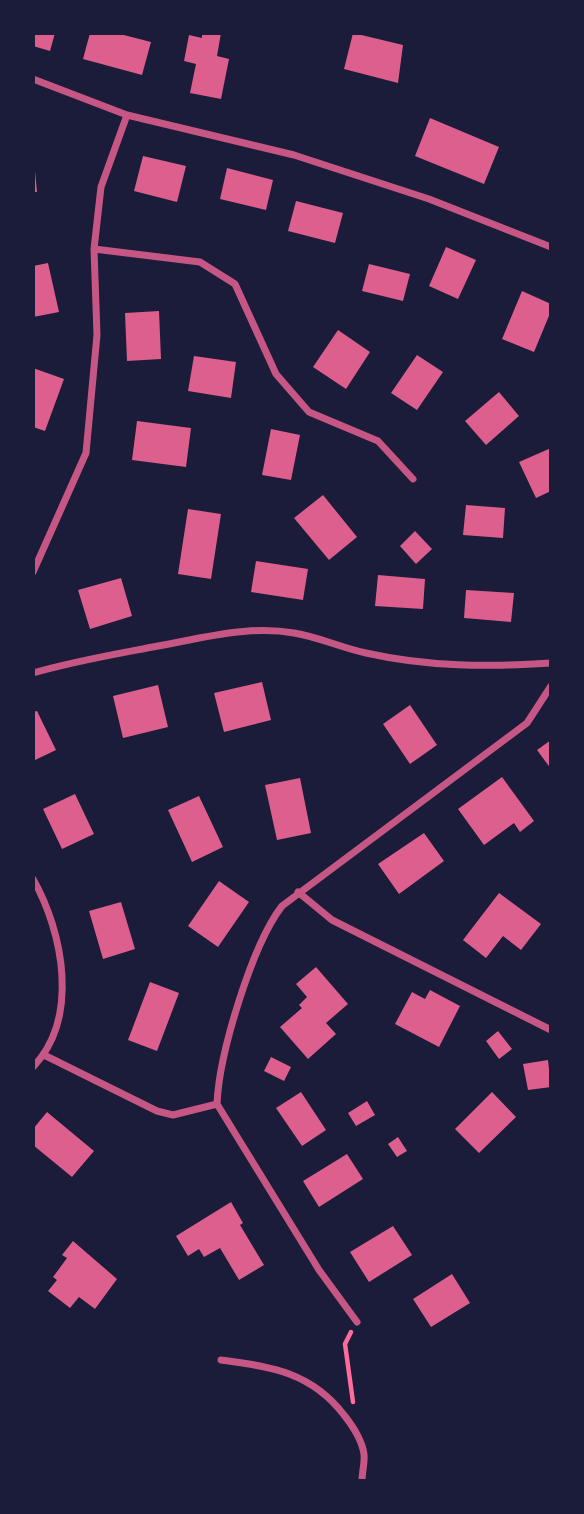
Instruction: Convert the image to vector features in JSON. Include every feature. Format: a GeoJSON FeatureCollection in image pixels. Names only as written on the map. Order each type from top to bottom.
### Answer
{"type":"FeatureCollection","features":[{"type":"Feature","properties":{"kind":"street"},"geometry":{"type":"LineString","coordinates":[[33,79],[127,115],[294,155],[429,199],[551,247]]}},
{"type":"Feature","properties":{"kind":"street"},"geometry":{"type":"LineString","coordinates":[[33,572],[86,453],[97,335],[94,249],[101,187],[127,115]]}},
{"type":"Feature","properties":{"kind":"street"},"geometry":{"type":"LineString","coordinates":[[94,249],[200,262],[235,284],[276,374],[309,412],[378,442],[412,479]]}},
{"type":"Feature","properties":{"kind":"street"},"geometry":{"type":"LineString","coordinates":[[33,673],[66,663],[231,632],[262,631],[295,633],[365,653],[420,663],[478,667],[551,663]]}},
{"type":"Feature","properties":{"kind":"street"},"geometry":{"type":"LineString","coordinates":[[357,1322],[319,1270],[217,1104],[218,1080],[267,925],[282,905],[527,723],[551,686]]}},
{"type":"Feature","properties":{"kind":"street"},"geometry":{"type":"LineString","coordinates":[[33,879],[45,900],[61,955],[59,1011],[55,1030],[44,1055],[33,1067]]}},
{"type":"Feature","properties":{"kind":"street"},"geometry":{"type":"LineString","coordinates":[[298,892],[332,920],[551,1030]]}},
{"type":"Feature","properties":{"kind":"street"},"geometry":{"type":"LineString","coordinates":[[44,1055],[157,1111],[173,1115],[217,1104]]}},
{"type":"Feature","properties":{"kind":"street"},"geometry":{"type":"LineString","coordinates":[[220,1360],[279,1368],[307,1380],[331,1398],[360,1443],[364,1454],[362,1481]]}},
{"type":"Feature","properties":{"kind":"path"},"geometry":{"type":"LineString","coordinates":[[354,1406],[345,1344],[357,1322]]}},
{"type":"Feature","properties":{"kind":"building"},"geometry":{"type":"Polygon","coordinates":[[[33,33],[55,33],[50,51],[33,46],[33,33]]]}},
{"type":"Feature","properties":{"kind":"building"},"geometry":{"type":"Polygon","coordinates":[[[90,33],[116,33],[151,42],[142,75],[83,59],[90,33]]]}},
{"type":"Feature","properties":{"kind":"building"},"geometry":{"type":"Polygon","coordinates":[[[202,33],[221,33],[217,56],[229,59],[221,99],[190,93],[196,64],[184,61],[189,35],[202,38],[202,33]]]}},
{"type":"Feature","properties":{"kind":"building"},"geometry":{"type":"Polygon","coordinates":[[[353,33],[403,45],[398,83],[344,69],[353,33]]]}},
{"type":"Feature","properties":{"kind":"building"},"geometry":{"type":"Polygon","coordinates":[[[430,118],[499,147],[484,184],[415,156],[430,118]]]}},
{"type":"Feature","properties":{"kind":"building"},"geometry":{"type":"Polygon","coordinates":[[[143,156],[186,166],[177,202],[134,191],[143,156]]]}},
{"type":"Feature","properties":{"kind":"building"},"geometry":{"type":"Polygon","coordinates":[[[227,168],[273,180],[266,210],[220,199],[227,168]]]}},
{"type":"Feature","properties":{"kind":"building"},"geometry":{"type":"Polygon","coordinates":[[[35,171],[37,192],[33,192],[35,171]]]}},
{"type":"Feature","properties":{"kind":"building"},"geometry":{"type":"Polygon","coordinates":[[[296,201],[343,213],[335,243],[288,231],[296,201]]]}},
{"type":"Feature","properties":{"kind":"building"},"geometry":{"type":"Polygon","coordinates":[[[446,247],[476,260],[458,299],[429,286],[446,247]]]}},
{"type":"Feature","properties":{"kind":"building"},"geometry":{"type":"Polygon","coordinates":[[[48,263],[59,312],[33,317],[33,266],[48,263]]]}},
{"type":"Feature","properties":{"kind":"building"},"geometry":{"type":"Polygon","coordinates":[[[369,264],[410,274],[403,301],[362,291],[369,264]]]}},
{"type":"Feature","properties":{"kind":"building"},"geometry":{"type":"Polygon","coordinates":[[[522,291],[551,304],[551,311],[534,352],[502,339],[522,291]]]}},
{"type":"Feature","properties":{"kind":"building"},"geometry":{"type":"Polygon","coordinates":[[[159,311],[161,359],[127,361],[125,313],[159,311]]]}},
{"type":"Feature","properties":{"kind":"building"},"geometry":{"type":"Polygon","coordinates":[[[338,330],[370,352],[346,389],[313,367],[338,330]]]}},
{"type":"Feature","properties":{"kind":"building"},"geometry":{"type":"Polygon","coordinates":[[[417,355],[443,372],[417,410],[391,393],[417,355]]]}},
{"type":"Feature","properties":{"kind":"building"},"geometry":{"type":"Polygon","coordinates":[[[194,356],[236,362],[231,398],[188,391],[194,356]]]}},
{"type":"Feature","properties":{"kind":"building"},"geometry":{"type":"Polygon","coordinates":[[[33,368],[64,379],[45,431],[33,427],[33,368]]]}},
{"type":"Feature","properties":{"kind":"building"},"geometry":{"type":"Polygon","coordinates":[[[499,392],[519,416],[486,445],[465,421],[499,392]]]}},
{"type":"Feature","properties":{"kind":"building"},"geometry":{"type":"Polygon","coordinates":[[[137,421],[191,428],[186,467],[132,460],[137,421]]]}},
{"type":"Feature","properties":{"kind":"building"},"geometry":{"type":"Polygon","coordinates":[[[271,429],[300,435],[291,480],[262,475],[271,429]]]}},
{"type":"Feature","properties":{"kind":"building"},"geometry":{"type":"Polygon","coordinates":[[[551,448],[551,491],[536,498],[519,462],[551,448]]]}},
{"type":"Feature","properties":{"kind":"building"},"geometry":{"type":"Polygon","coordinates":[[[323,495],[357,537],[329,560],[294,518],[323,495]]]}},
{"type":"Feature","properties":{"kind":"building"},"geometry":{"type":"Polygon","coordinates":[[[466,505],[505,508],[503,538],[463,535],[466,505]]]}},
{"type":"Feature","properties":{"kind":"building"},"geometry":{"type":"Polygon","coordinates":[[[188,509],[221,514],[211,579],[178,574],[188,509]]]}},
{"type":"Feature","properties":{"kind":"building"},"geometry":{"type":"Polygon","coordinates":[[[415,531],[432,549],[416,564],[400,546],[415,531]]]}},
{"type":"Feature","properties":{"kind":"building"},"geometry":{"type":"Polygon","coordinates":[[[256,561],[308,569],[303,600],[251,592],[256,561]]]}},
{"type":"Feature","properties":{"kind":"building"},"geometry":{"type":"Polygon","coordinates":[[[378,575],[425,579],[423,609],[375,606],[378,575]]]}},
{"type":"Feature","properties":{"kind":"building"},"geometry":{"type":"Polygon","coordinates":[[[121,578],[132,616],[90,629],[78,590],[121,578]]]}},
{"type":"Feature","properties":{"kind":"building"},"geometry":{"type":"Polygon","coordinates":[[[466,590],[514,593],[511,622],[464,618],[466,590]]]}},
{"type":"Feature","properties":{"kind":"building"},"geometry":{"type":"Polygon","coordinates":[[[262,682],[271,720],[224,732],[214,693],[262,682]]]}},
{"type":"Feature","properties":{"kind":"building"},"geometry":{"type":"Polygon","coordinates":[[[158,685],[168,727],[123,738],[113,696],[158,685]]]}},
{"type":"Feature","properties":{"kind":"building"},"geometry":{"type":"Polygon","coordinates":[[[410,705],[437,745],[410,764],[383,724],[410,705]]]}},
{"type":"Feature","properties":{"kind":"building"},"geometry":{"type":"Polygon","coordinates":[[[37,711],[56,750],[33,761],[33,712],[37,711]]]}},
{"type":"Feature","properties":{"kind":"building"},"geometry":{"type":"Polygon","coordinates":[[[551,740],[551,769],[537,750],[551,740]]]}},
{"type":"Feature","properties":{"kind":"building"},"geometry":{"type":"Polygon","coordinates":[[[502,777],[534,821],[520,832],[514,823],[484,845],[458,809],[502,777]]]}},
{"type":"Feature","properties":{"kind":"building"},"geometry":{"type":"Polygon","coordinates":[[[300,778],[311,833],[277,840],[265,785],[300,778]]]}},
{"type":"Feature","properties":{"kind":"building"},"geometry":{"type":"Polygon","coordinates":[[[75,794],[94,834],[62,849],[43,809],[75,794]]]}},
{"type":"Feature","properties":{"kind":"building"},"geometry":{"type":"Polygon","coordinates":[[[199,796],[223,847],[192,862],[168,810],[199,796]]]}},
{"type":"Feature","properties":{"kind":"building"},"geometry":{"type":"Polygon","coordinates":[[[424,833],[444,861],[399,894],[378,864],[424,833]]]}},
{"type":"Feature","properties":{"kind":"building"},"geometry":{"type":"Polygon","coordinates":[[[219,881],[249,902],[218,947],[188,926],[219,881]]]}},
{"type":"Feature","properties":{"kind":"building"},"geometry":{"type":"Polygon","coordinates":[[[499,893],[541,924],[521,950],[503,936],[486,958],[463,940],[499,893]]]}},
{"type":"Feature","properties":{"kind":"building"},"geometry":{"type":"Polygon","coordinates":[[[121,902],[135,949],[103,959],[89,911],[121,902]]]}},
{"type":"Feature","properties":{"kind":"building"},"geometry":{"type":"Polygon","coordinates":[[[316,967],[348,1004],[326,1023],[336,1034],[308,1059],[280,1027],[302,1008],[299,1005],[307,997],[296,984],[316,967]]]}},
{"type":"Feature","properties":{"kind":"building"},"geometry":{"type":"Polygon","coordinates":[[[150,982],[179,993],[157,1051],[128,1040],[150,982]]]}},
{"type":"Feature","properties":{"kind":"building"},"geometry":{"type":"Polygon","coordinates":[[[430,990],[460,1006],[439,1047],[395,1024],[412,992],[425,999],[430,990]]]}},
{"type":"Feature","properties":{"kind":"building"},"geometry":{"type":"Polygon","coordinates":[[[498,1031],[512,1049],[499,1059],[486,1041],[498,1031]]]}},
{"type":"Feature","properties":{"kind":"building"},"geometry":{"type":"Polygon","coordinates":[[[271,1057],[291,1067],[284,1081],[264,1071],[271,1057]]]}},
{"type":"Feature","properties":{"kind":"building"},"geometry":{"type":"Polygon","coordinates":[[[548,1060],[551,1087],[528,1090],[523,1064],[548,1060]]]}},
{"type":"Feature","properties":{"kind":"building"},"geometry":{"type":"Polygon","coordinates":[[[301,1092],[326,1130],[302,1146],[276,1108],[301,1092]]]}},
{"type":"Feature","properties":{"kind":"building"},"geometry":{"type":"Polygon","coordinates":[[[492,1092],[516,1117],[479,1153],[455,1129],[492,1092]]]}},
{"type":"Feature","properties":{"kind":"building"},"geometry":{"type":"Polygon","coordinates":[[[367,1101],[375,1115],[356,1126],[348,1113],[367,1101]]]}},
{"type":"Feature","properties":{"kind":"building"},"geometry":{"type":"Polygon","coordinates":[[[47,1112],[94,1151],[72,1177],[33,1145],[33,1129],[47,1112]]]}},
{"type":"Feature","properties":{"kind":"building"},"geometry":{"type":"Polygon","coordinates":[[[398,1137],[407,1151],[397,1157],[388,1144],[398,1137]]]}},
{"type":"Feature","properties":{"kind":"building"},"geometry":{"type":"Polygon","coordinates":[[[347,1154],[363,1179],[319,1207],[303,1181],[347,1154]]]}},
{"type":"Feature","properties":{"kind":"building"},"geometry":{"type":"Polygon","coordinates":[[[231,1202],[243,1223],[240,1225],[264,1265],[239,1280],[220,1248],[204,1257],[199,1249],[188,1256],[176,1236],[231,1202]]]}},
{"type":"Feature","properties":{"kind":"building"},"geometry":{"type":"Polygon","coordinates":[[[393,1226],[412,1255],[369,1282],[350,1252],[393,1226]]]}},
{"type":"Feature","properties":{"kind":"building"},"geometry":{"type":"Polygon","coordinates":[[[73,1241],[117,1279],[95,1309],[79,1297],[70,1308],[48,1291],[57,1280],[53,1277],[67,1258],[62,1255],[73,1241]]]}},
{"type":"Feature","properties":{"kind":"building"},"geometry":{"type":"Polygon","coordinates":[[[452,1274],[470,1303],[431,1327],[413,1299],[452,1274]]]}}]}
